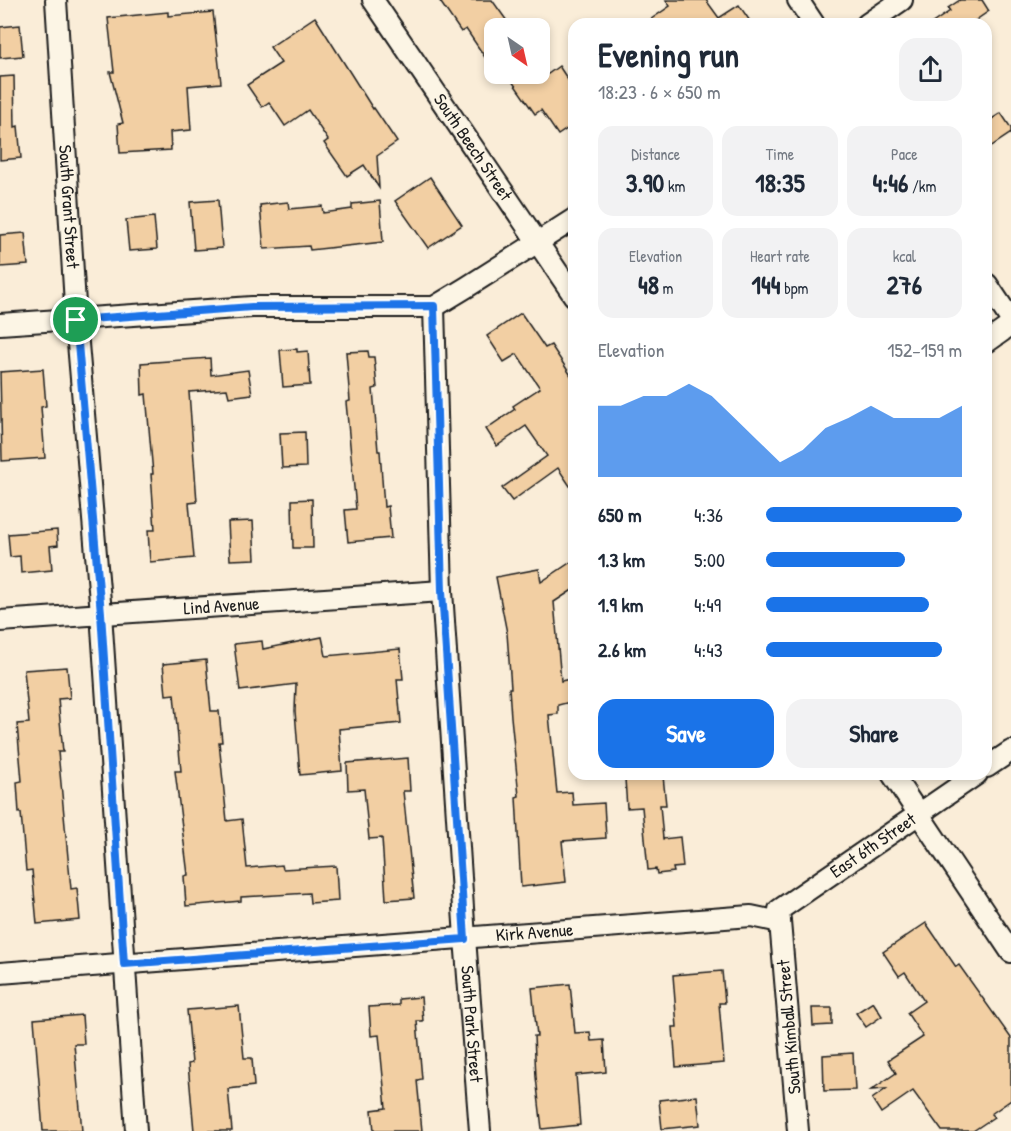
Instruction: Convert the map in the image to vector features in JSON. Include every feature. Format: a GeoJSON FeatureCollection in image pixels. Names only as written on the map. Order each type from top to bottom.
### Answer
{"type":"FeatureCollection","features":[{"type":"Feature","properties":{"kind":"street","name":"South Grant Street"},"geometry":{"type":"LineString","coordinates":[[56,0],[76,320],[101,613],[136,1131]]}},
{"type":"Feature","properties":{"kind":"street","name":"South Beech Street"},"geometry":{"type":"LineString","coordinates":[[373,0],[568,287]]}},
{"type":"Feature","properties":{"kind":"street"},"geometry":{"type":"LineString","coordinates":[[798,0],[810,18]]}},
{"type":"Feature","properties":{"kind":"street"},"geometry":{"type":"LineString","coordinates":[[876,18],[902,0]]}},
{"type":"Feature","properties":{"kind":"street"},"geometry":{"type":"LineString","coordinates":[[0,324],[252,307],[434,306],[568,223]]}},
{"type":"Feature","properties":{"kind":"street"},"geometry":{"type":"LineString","coordinates":[[992,292],[1011,320]]}},
{"type":"Feature","properties":{"kind":"street","name":"South Park Street"},"geometry":{"type":"LineString","coordinates":[[434,306],[442,591],[480,1131]]}},
{"type":"Feature","properties":{"kind":"street"},"geometry":{"type":"LineString","coordinates":[[992,338],[1011,325]]}},
{"type":"Feature","properties":{"kind":"street","name":"Lind Avenue"},"geometry":{"type":"LineString","coordinates":[[0,621],[442,591]]}},
{"type":"Feature","properties":{"kind":"street"},"geometry":{"type":"LineString","coordinates":[[992,764],[1011,751]]}},
{"type":"Feature","properties":{"kind":"street"},"geometry":{"type":"LineString","coordinates":[[896,780],[1011,952]]}},
{"type":"Feature","properties":{"kind":"street","name":"East 6th Street"},"geometry":{"type":"LineString","coordinates":[[780,922],[778,910],[967,780]]}},
{"type":"Feature","properties":{"kind":"street","name":"Kirk Avenue"},"geometry":{"type":"LineString","coordinates":[[0,973],[751,916],[780,922]]}},
{"type":"Feature","properties":{"kind":"street","name":"South Kimball Street"},"geometry":{"type":"LineString","coordinates":[[780,922],[798,1131]]}},
{"type":"Feature","properties":{"kind":"building"},"geometry":{"type":"Polygon","coordinates":[[[439,0],[492,0],[505,18],[484,18],[484,56],[466,29],[461,32],[439,0]]]}},
{"type":"Feature","properties":{"kind":"building"},"geometry":{"type":"Polygon","coordinates":[[[666,0],[706,0],[719,18],[653,18],[670,6],[666,0]]]}},
{"type":"Feature","properties":{"kind":"building"},"geometry":{"type":"Polygon","coordinates":[[[960,0],[982,0],[989,11],[979,18],[940,18],[950,11],[948,8],[960,0]]]}},
{"type":"Feature","properties":{"kind":"building"},"geometry":{"type":"Polygon","coordinates":[[[739,5],[748,18],[719,18],[739,5]]]}},
{"type":"Feature","properties":{"kind":"building"},"geometry":{"type":"Polygon","coordinates":[[[168,12],[168,16],[213,12],[221,83],[188,86],[191,130],[170,132],[171,150],[120,153],[118,124],[123,123],[110,72],[114,72],[108,18],[168,12]]]}},
{"type":"Feature","properties":{"kind":"building"},"geometry":{"type":"Polygon","coordinates":[[[315,17],[373,109],[397,142],[377,156],[379,188],[364,165],[347,176],[324,143],[328,140],[308,110],[285,126],[269,102],[262,107],[247,85],[281,63],[270,47],[315,17]]]}},
{"type":"Feature","properties":{"kind":"building"},"geometry":{"type":"Polygon","coordinates":[[[20,25],[23,56],[0,58],[0,27],[20,25]]]}},
{"type":"Feature","properties":{"kind":"building"},"geometry":{"type":"Polygon","coordinates":[[[559,66],[568,80],[568,128],[558,135],[541,110],[535,114],[514,84],[550,84],[550,73],[559,66]]]}},
{"type":"Feature","properties":{"kind":"building"},"geometry":{"type":"Polygon","coordinates":[[[14,76],[15,127],[18,126],[21,158],[0,160],[0,77],[14,76]]]}},
{"type":"Feature","properties":{"kind":"building"},"geometry":{"type":"Polygon","coordinates":[[[1001,113],[1011,128],[1011,133],[992,146],[992,119],[1001,113]]]}},
{"type":"Feature","properties":{"kind":"building"},"geometry":{"type":"Polygon","coordinates":[[[430,177],[462,225],[428,248],[395,201],[430,177]]]}},
{"type":"Feature","properties":{"kind":"building"},"geometry":{"type":"Polygon","coordinates":[[[218,200],[222,248],[194,250],[190,202],[218,200]]]}},
{"type":"Feature","properties":{"kind":"building"},"geometry":{"type":"Polygon","coordinates":[[[380,201],[383,242],[310,250],[309,246],[264,249],[260,205],[288,202],[289,209],[322,206],[323,213],[352,209],[352,204],[380,201]]]}},
{"type":"Feature","properties":{"kind":"building"},"geometry":{"type":"Polygon","coordinates":[[[154,217],[157,249],[129,251],[126,220],[154,217]]]}},
{"type":"Feature","properties":{"kind":"building"},"geometry":{"type":"Polygon","coordinates":[[[25,233],[28,265],[0,267],[0,235],[25,233]]]}},
{"type":"Feature","properties":{"kind":"building"},"geometry":{"type":"Polygon","coordinates":[[[521,313],[545,348],[551,345],[568,371],[568,483],[558,468],[512,501],[502,488],[547,456],[526,426],[497,446],[486,429],[515,409],[513,406],[540,388],[517,354],[504,362],[487,336],[521,313]]]}},
{"type":"Feature","properties":{"kind":"building"},"geometry":{"type":"Polygon","coordinates":[[[297,349],[297,352],[308,351],[310,385],[283,387],[280,350],[297,349]]]}},
{"type":"Feature","properties":{"kind":"building"},"geometry":{"type":"Polygon","coordinates":[[[368,351],[369,357],[374,357],[377,388],[373,389],[378,451],[380,451],[384,507],[388,506],[391,538],[348,542],[345,510],[356,509],[346,402],[350,401],[346,352],[368,351]]]}},
{"type":"Feature","properties":{"kind":"building"},"geometry":{"type":"Polygon","coordinates":[[[210,358],[211,375],[248,370],[252,394],[229,397],[227,389],[189,392],[197,502],[189,503],[194,558],[150,562],[148,530],[155,530],[151,474],[153,474],[146,394],[142,395],[141,363],[210,358]]]}},
{"type":"Feature","properties":{"kind":"building"},"geometry":{"type":"Polygon","coordinates":[[[43,369],[46,406],[41,407],[45,458],[2,461],[0,372],[43,369]]]}},
{"type":"Feature","properties":{"kind":"building"},"geometry":{"type":"Polygon","coordinates":[[[305,432],[306,467],[282,468],[280,433],[305,432]]]}},
{"type":"Feature","properties":{"kind":"building"},"geometry":{"type":"Polygon","coordinates":[[[312,499],[313,548],[293,548],[292,500],[312,499]]]}},
{"type":"Feature","properties":{"kind":"building"},"geometry":{"type":"Polygon","coordinates":[[[253,521],[255,559],[230,560],[228,522],[253,521]]]}},
{"type":"Feature","properties":{"kind":"building"},"geometry":{"type":"Polygon","coordinates":[[[57,530],[58,545],[50,546],[52,570],[21,573],[20,556],[10,557],[8,534],[57,530]]]}},
{"type":"Feature","properties":{"kind":"building"},"geometry":{"type":"Polygon","coordinates":[[[568,564],[568,593],[554,602],[561,681],[568,679],[568,702],[558,705],[558,714],[549,715],[557,793],[572,792],[573,805],[604,803],[606,838],[562,841],[566,882],[521,887],[516,797],[519,796],[511,717],[507,633],[496,577],[539,569],[541,582],[568,564]]]}},
{"type":"Feature","properties":{"kind":"building"},"geometry":{"type":"Polygon","coordinates":[[[322,637],[326,656],[400,649],[403,679],[397,679],[401,723],[339,729],[342,771],[300,775],[295,711],[296,684],[240,691],[234,644],[262,641],[263,649],[322,637]]]}},
{"type":"Feature","properties":{"kind":"building"},"geometry":{"type":"Polygon","coordinates":[[[206,660],[211,711],[219,711],[222,742],[219,742],[227,821],[242,819],[247,868],[282,865],[283,869],[336,866],[338,901],[310,903],[309,893],[241,897],[241,901],[186,906],[184,876],[188,875],[175,771],[181,771],[174,694],[166,695],[163,664],[206,660]]]}},
{"type":"Feature","properties":{"kind":"building"},"geometry":{"type":"Polygon","coordinates":[[[67,667],[70,698],[58,699],[63,752],[58,752],[71,889],[77,888],[80,920],[37,924],[32,870],[26,871],[21,813],[19,813],[17,782],[22,781],[17,724],[29,723],[24,670],[67,667]]]}},
{"type":"Feature","properties":{"kind":"building"},"geometry":{"type":"Polygon","coordinates":[[[408,758],[410,791],[403,791],[414,898],[386,900],[382,838],[369,839],[364,789],[348,790],[347,763],[408,758]]]}},
{"type":"Feature","properties":{"kind":"building"},"geometry":{"type":"Polygon","coordinates":[[[625,780],[663,780],[666,805],[660,805],[663,839],[680,837],[683,867],[673,868],[674,872],[657,874],[656,869],[648,870],[642,807],[627,808],[625,780]]]}},
{"type":"Feature","properties":{"kind":"building"},"geometry":{"type":"Polygon","coordinates":[[[926,923],[956,967],[959,965],[1011,1038],[1011,1100],[991,1114],[994,1117],[973,1131],[942,1131],[913,1091],[881,1113],[872,1099],[886,1089],[871,1090],[896,1073],[888,1060],[923,1037],[907,1013],[924,1001],[905,972],[899,976],[883,952],[926,923]]]}},
{"type":"Feature","properties":{"kind":"building"},"geometry":{"type":"Polygon","coordinates":[[[722,971],[725,1003],[719,1003],[724,1063],[676,1067],[673,1027],[677,1027],[673,975],[722,971]]]}},
{"type":"Feature","properties":{"kind":"building"},"geometry":{"type":"Polygon","coordinates":[[[570,984],[575,1033],[590,1032],[591,1041],[604,1040],[606,1072],[576,1075],[580,1125],[542,1129],[536,1077],[534,1036],[537,1036],[532,988],[570,984]]]}},
{"type":"Feature","properties":{"kind":"building"},"geometry":{"type":"Polygon","coordinates":[[[421,997],[423,1021],[417,1021],[422,1079],[417,1080],[422,1131],[374,1131],[372,1110],[386,1108],[379,1035],[371,1036],[369,1007],[399,1005],[399,999],[421,997]]]}},
{"type":"Feature","properties":{"kind":"building"},"geometry":{"type":"Polygon","coordinates":[[[873,1002],[882,1016],[866,1027],[856,1013],[873,1002]]]}},
{"type":"Feature","properties":{"kind":"building"},"geometry":{"type":"Polygon","coordinates":[[[239,1006],[244,1058],[252,1058],[254,1086],[228,1089],[232,1131],[194,1131],[188,1064],[192,1063],[187,1010],[239,1006]]]}},
{"type":"Feature","properties":{"kind":"building"},"geometry":{"type":"Polygon","coordinates":[[[812,1008],[832,1008],[832,1025],[813,1026],[812,1008]]]}},
{"type":"Feature","properties":{"kind":"building"},"geometry":{"type":"Polygon","coordinates":[[[82,1015],[84,1044],[74,1044],[82,1131],[43,1131],[34,1019],[82,1015]]]}},
{"type":"Feature","properties":{"kind":"building"},"geometry":{"type":"Polygon","coordinates":[[[853,1053],[855,1090],[824,1091],[823,1055],[853,1053]]]}},
{"type":"Feature","properties":{"kind":"building"},"geometry":{"type":"Polygon","coordinates":[[[697,1096],[700,1125],[662,1129],[659,1100],[697,1096]]]}},
{"type":"Feature","properties":{"kind":"route"},"geometry":{"type":"LineString","coordinates":[[434,306],[442,591],[465,939],[124,964],[101,613],[76,320],[252,307],[434,306]]}}]}
